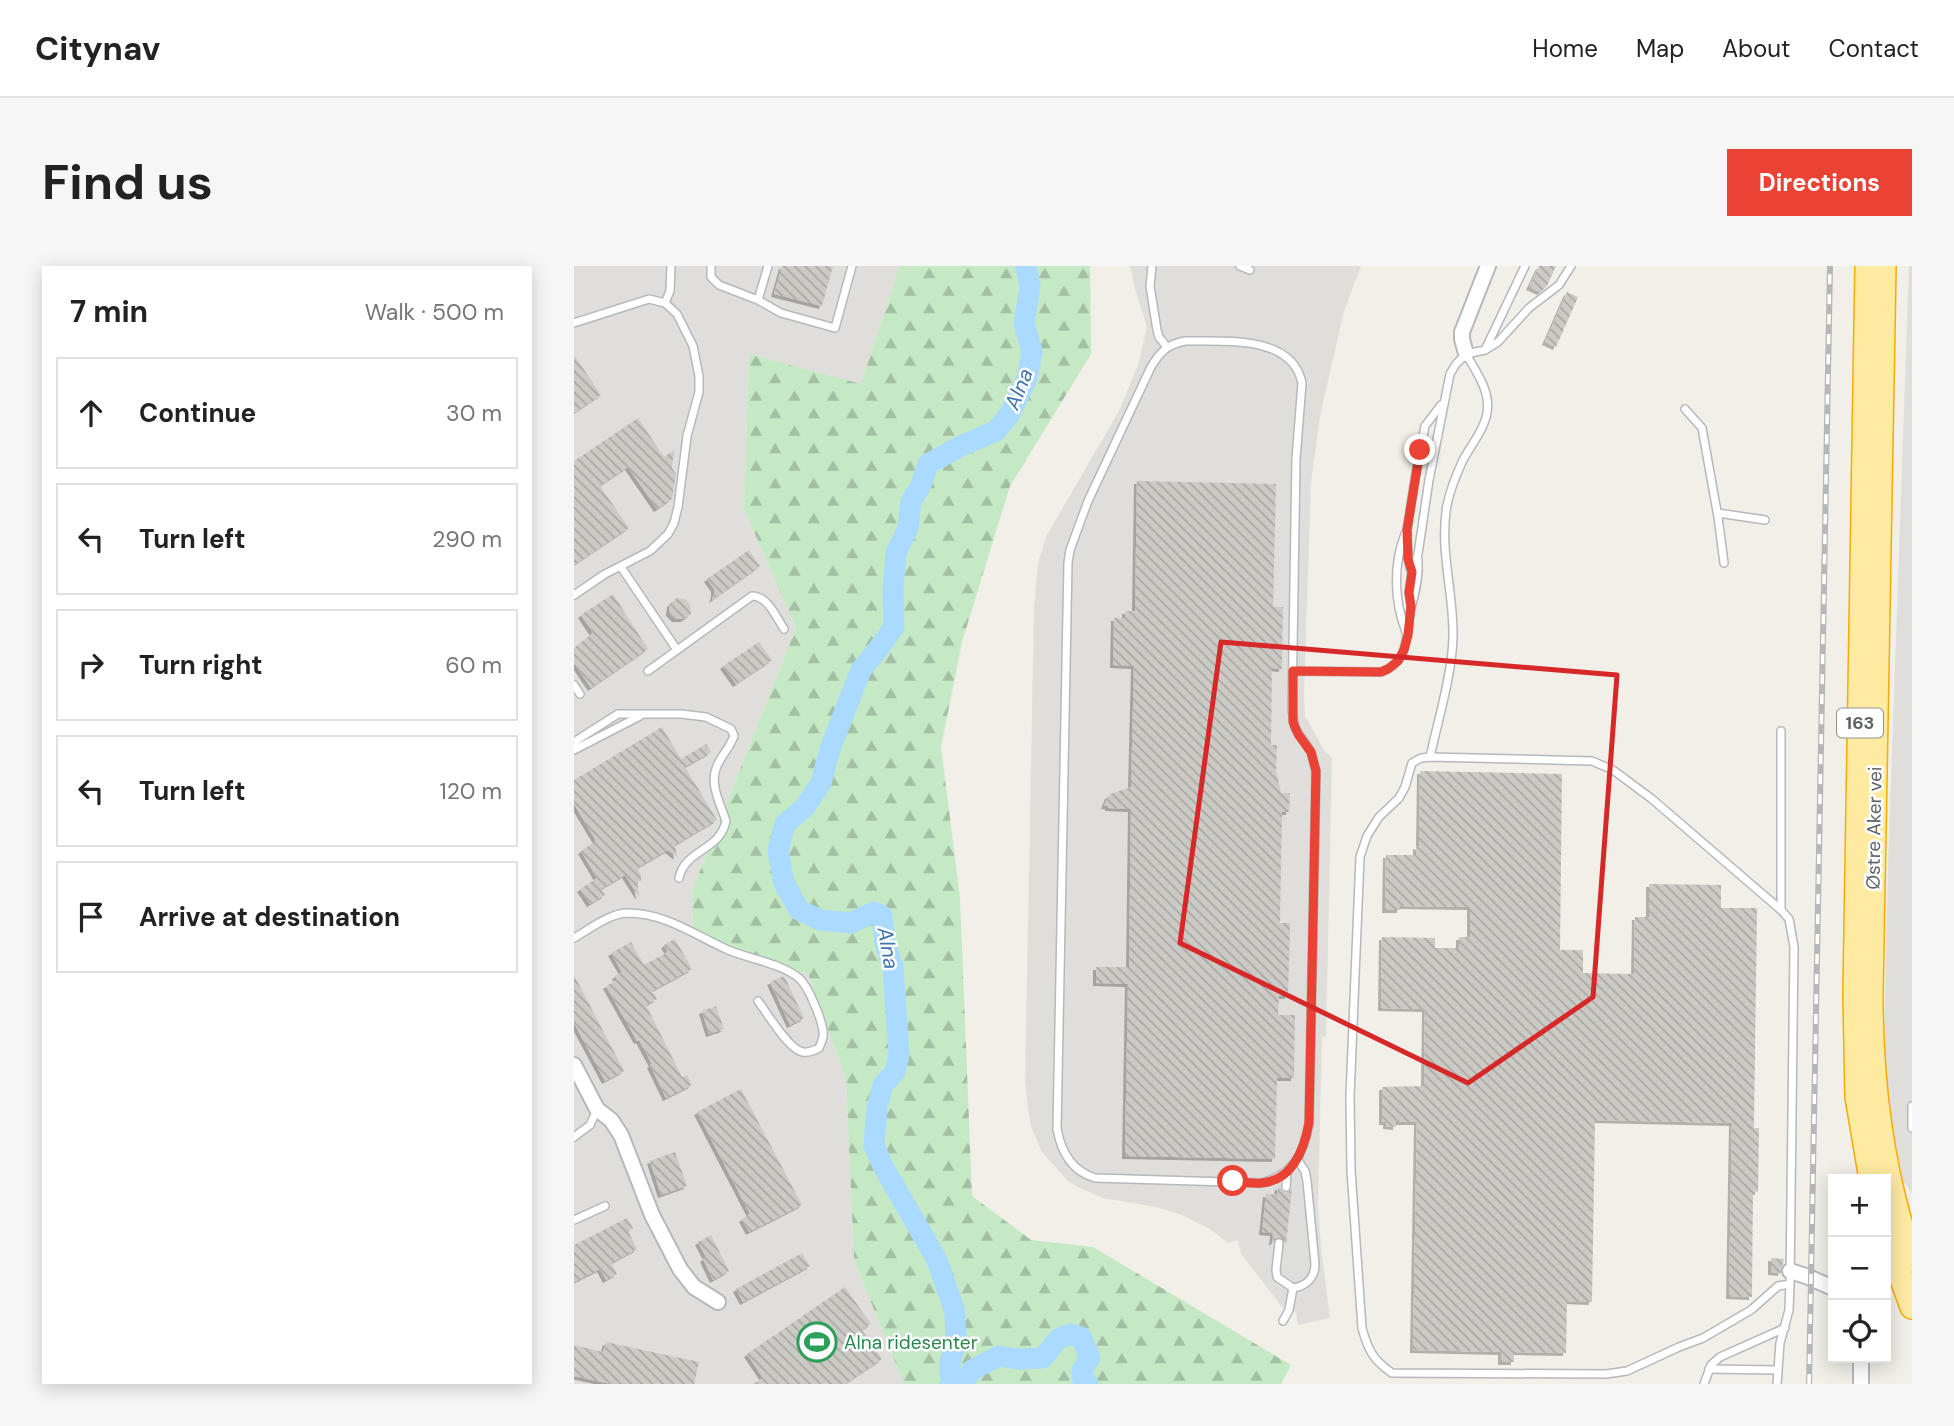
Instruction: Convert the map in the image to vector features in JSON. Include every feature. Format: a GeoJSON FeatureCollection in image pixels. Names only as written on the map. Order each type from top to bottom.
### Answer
{"type":"FeatureCollection","features":[{"type":"Feature","properties":{"kind":"highway","name":"Østre Aker vei"},"geometry":{"type":"LineString","coordinates":[[1867,266],[1855,1027],[1857,1097],[1870,1174]]}},
{"type":"Feature","properties":{"kind":"highway","name":"Østre Aker vei"},"geometry":{"type":"LineString","coordinates":[[1884,266],[1872,1058],[1885,1161],[1898,1218],[1912,1260]]}},
{"type":"Feature","properties":{"kind":"highway"},"geometry":{"type":"LineString","coordinates":[[1887,1237],[1912,1307]]}},
{"type":"Feature","properties":{"kind":"street"},"geometry":{"type":"LineString","coordinates":[[1466,354],[1462,332],[1488,266]]}},
{"type":"Feature","properties":{"kind":"street"},"geometry":{"type":"LineString","coordinates":[[574,1065],[597,1109],[611,1120],[621,1135],[652,1215],[680,1269],[694,1287],[719,1302]]}},
{"type":"Feature","properties":{"kind":"street"},"geometry":{"type":"LineString","coordinates":[[1790,1278],[1806,1276],[1828,1286]]}},
{"type":"Feature","properties":{"kind":"street"},"geometry":{"type":"LineString","coordinates":[[1861,1363],[1861,1384]]}},
{"type":"Feature","properties":{"kind":"lane"},"geometry":{"type":"LineString","coordinates":[[665,303],[670,291],[671,266]]}},
{"type":"Feature","properties":{"kind":"lane"},"geometry":{"type":"LineString","coordinates":[[710,266],[711,277],[715,282],[781,313],[835,328],[852,266]]}},
{"type":"Feature","properties":{"kind":"lane"},"geometry":{"type":"LineString","coordinates":[[758,300],[768,266]]}},
{"type":"Feature","properties":{"kind":"lane"},"geometry":{"type":"LineString","coordinates":[[1152,266],[1150,286],[1157,330],[1167,347]]}},
{"type":"Feature","properties":{"kind":"lane"},"geometry":{"type":"LineString","coordinates":[[1240,266],[1250,270]]}},
{"type":"Feature","properties":{"kind":"lane"},"geometry":{"type":"LineString","coordinates":[[1485,351],[1525,266]]}},
{"type":"Feature","properties":{"kind":"lane"},"geometry":{"type":"LineString","coordinates":[[1411,606],[1409,593],[1412,572],[1418,554],[1429,480],[1450,374],[1466,354],[1485,351],[1498,341],[1529,308],[1559,285],[1572,266]]}},
{"type":"Feature","properties":{"kind":"lane"},"geometry":{"type":"LineString","coordinates":[[574,323],[649,299],[665,303],[677,314],[693,346],[699,376],[699,392],[687,436],[674,523],[668,534],[650,551],[604,574],[574,595]]}},
{"type":"Feature","properties":{"kind":"lane"},"geometry":{"type":"LineString","coordinates":[[1176,342],[1244,342],[1262,345],[1288,359],[1301,376],[1303,394],[1296,459],[1297,671],[1293,722],[1311,752],[1316,771],[1309,1123],[1306,1139],[1297,1159],[1287,1172],[1261,1183],[1095,1178],[1082,1172],[1065,1156],[1057,1129],[1068,564],[1070,550],[1088,501],[1151,367],[1167,347],[1176,342]]}},
{"type":"Feature","properties":{"kind":"lane"},"geometry":{"type":"LineString","coordinates":[[1430,757],[1452,655],[1452,601],[1444,549],[1447,504],[1462,462],[1483,426],[1487,413],[1486,392],[1466,354]]}},
{"type":"Feature","properties":{"kind":"lane"},"geometry":{"type":"LineString","coordinates":[[1412,572],[1408,559],[1407,530],[1425,426],[1444,402]]}},
{"type":"Feature","properties":{"kind":"lane"},"geometry":{"type":"LineString","coordinates":[[1685,409],[1702,428],[1718,513],[1724,563]]}},
{"type":"Feature","properties":{"kind":"lane"},"geometry":{"type":"LineString","coordinates":[[1718,513],[1765,520]]}},
{"type":"Feature","properties":{"kind":"lane"},"geometry":{"type":"LineString","coordinates":[[1407,530],[1400,547],[1396,597],[1408,635]]}},
{"type":"Feature","properties":{"kind":"lane"},"geometry":{"type":"LineString","coordinates":[[1297,671],[1381,672],[1398,661],[1408,635],[1419,571],[1418,554]]}},
{"type":"Feature","properties":{"kind":"lane"},"geometry":{"type":"LineString","coordinates":[[621,567],[677,650]]}},
{"type":"Feature","properties":{"kind":"lane"},"geometry":{"type":"LineString","coordinates":[[648,671],[752,596],[766,601],[784,629]]}},
{"type":"Feature","properties":{"kind":"lane"},"geometry":{"type":"LineString","coordinates":[[574,685],[580,694]]}},
{"type":"Feature","properties":{"kind":"lane"},"geometry":{"type":"LineString","coordinates":[[574,745],[577,740],[618,714],[681,714],[706,718],[731,729],[734,736],[715,769],[713,786],[726,821],[723,832],[718,840],[684,863],[679,878]]}},
{"type":"Feature","properties":{"kind":"lane"},"geometry":{"type":"LineString","coordinates":[[574,750],[640,715]]}},
{"type":"Feature","properties":{"kind":"lane"},"geometry":{"type":"LineString","coordinates":[[1780,730],[1781,910]]}},
{"type":"Feature","properties":{"kind":"lane"},"geometry":{"type":"LineString","coordinates":[[1777,1384],[1780,1343],[1789,1310],[1790,1278],[1794,947],[1789,919],[1652,799],[1613,770],[1592,761],[1430,757],[1420,758],[1412,763],[1399,798],[1379,817],[1367,836],[1360,857],[1350,1096],[1351,1170],[1362,1328],[1367,1348],[1379,1364],[1392,1373],[1606,1374],[1628,1371],[1703,1338],[1751,1310],[1790,1278]]}},
{"type":"Feature","properties":{"kind":"lane"},"geometry":{"type":"LineString","coordinates":[[574,938],[607,918],[624,913],[643,915],[682,926],[726,949],[792,973],[803,982],[814,1001],[823,1035],[819,1048],[803,1052],[794,1048],[758,1001]]}},
{"type":"Feature","properties":{"kind":"lane"},"geometry":{"type":"LineString","coordinates":[[1912,1106],[1912,1128]]}},
{"type":"Feature","properties":{"kind":"lane"},"geometry":{"type":"LineString","coordinates":[[574,1138],[590,1125],[597,1109]]}},
{"type":"Feature","properties":{"kind":"lane"},"geometry":{"type":"LineString","coordinates":[[1279,1243],[1277,1277],[1293,1288],[1302,1286],[1312,1276],[1315,1264],[1307,1181],[1305,1171],[1297,1159]]}},
{"type":"Feature","properties":{"kind":"lane"},"geometry":{"type":"LineString","coordinates":[[1286,1187],[1287,1172]]}},
{"type":"Feature","properties":{"kind":"lane"},"geometry":{"type":"LineString","coordinates":[[574,1220],[605,1206]]}},
{"type":"Feature","properties":{"kind":"lane"},"geometry":{"type":"LineString","coordinates":[[1283,1321],[1289,1310],[1293,1288]]}},
{"type":"Feature","properties":{"kind":"lane"},"geometry":{"type":"LineString","coordinates":[[1704,1384],[1710,1369],[1720,1357],[1785,1328]]}},
{"type":"Feature","properties":{"kind":"lane"},"geometry":{"type":"LineString","coordinates":[[1710,1369],[1777,1370]]}},
{"type":"Feature","properties":{"kind":"highlighted area"},"geometry":{"type":"Polygon","coordinates":[[[1221,642],[1617,675],[1593,997],[1468,1083],[1180,943],[1221,642]]]}},
{"type":"Feature","properties":{"kind":"shaded area"},"geometry":{"type":"Polygon","coordinates":[[[574,266],[900,266],[861,385],[749,354],[744,509],[796,628],[692,891],[693,935],[808,974],[846,1079],[854,1260],[904,1384],[574,1384],[574,266]]]}},
{"type":"Feature","properties":{"kind":"shaded area"},"geometry":{"type":"Polygon","coordinates":[[[1130,266],[1361,266],[1344,311],[1320,416],[1311,483],[1305,716],[1324,750],[1332,758],[1326,1036],[1322,1037],[1318,1205],[1330,1318],[1298,1325],[1296,1312],[1282,1307],[1241,1254],[1238,1240],[1228,1243],[1210,1229],[1182,1215],[1156,1207],[1103,1198],[1068,1181],[1042,1152],[1031,1126],[1028,1109],[1025,1081],[1034,609],[1038,563],[1047,535],[1119,411],[1138,365],[1147,327],[1130,266]]]}},
{"type":"Feature","properties":{"kind":"shaded area"},"geometry":{"type":"Polygon","coordinates":[[[1909,266],[1912,266],[1912,1193],[1903,1181],[1887,1101],[1884,1050],[1909,266]]]}},
{"type":"Feature","properties":{"kind":"green space"},"geometry":{"type":"Polygon","coordinates":[[[900,266],[1090,266],[1091,354],[1010,486],[962,642],[941,747],[960,898],[972,1196],[1031,1240],[1093,1247],[1291,1365],[1281,1384],[904,1384],[854,1260],[846,1079],[808,974],[693,935],[692,891],[796,628],[744,509],[749,354],[861,384],[900,266]]]}},
{"type":"Feature","properties":{"kind":"building"},"geometry":{"type":"Polygon","coordinates":[[[782,266],[833,266],[822,306],[774,294],[782,266]]]}},
{"type":"Feature","properties":{"kind":"building"},"geometry":{"type":"Polygon","coordinates":[[[1539,266],[1556,266],[1547,286],[1540,292],[1529,287],[1539,266]]]}},
{"type":"Feature","properties":{"kind":"building"},"geometry":{"type":"Polygon","coordinates":[[[1567,292],[1578,297],[1556,347],[1545,342],[1567,292]]]}},
{"type":"Feature","properties":{"kind":"building"},"geometry":{"type":"Polygon","coordinates":[[[574,355],[601,395],[574,413],[574,355]]]}},
{"type":"Feature","properties":{"kind":"building"},"geometry":{"type":"Polygon","coordinates":[[[638,418],[664,457],[674,450],[672,468],[676,474],[672,499],[657,509],[628,467],[600,486],[629,528],[574,565],[574,461],[638,418]]]}},
{"type":"Feature","properties":{"kind":"building"},"geometry":{"type":"Polygon","coordinates":[[[1137,481],[1276,484],[1273,607],[1283,607],[1282,669],[1272,668],[1271,745],[1277,745],[1276,771],[1281,793],[1290,793],[1289,812],[1282,812],[1280,923],[1290,923],[1288,996],[1279,996],[1278,1015],[1295,1015],[1294,1078],[1277,1078],[1275,1159],[1125,1156],[1128,984],[1096,983],[1096,967],[1129,967],[1131,809],[1104,806],[1108,796],[1131,787],[1134,666],[1113,665],[1114,618],[1125,618],[1125,611],[1135,611],[1137,481]]]}},
{"type":"Feature","properties":{"kind":"building"},"geometry":{"type":"Polygon","coordinates":[[[749,550],[760,566],[712,600],[714,589],[707,579],[749,550]]]}},
{"type":"Feature","properties":{"kind":"building"},"geometry":{"type":"Polygon","coordinates":[[[613,594],[648,649],[591,688],[574,663],[574,648],[593,633],[581,615],[613,594]]]}},
{"type":"Feature","properties":{"kind":"building"},"geometry":{"type":"Polygon","coordinates":[[[677,598],[685,599],[690,605],[691,614],[684,619],[675,619],[669,613],[670,604],[677,598]]]}},
{"type":"Feature","properties":{"kind":"building"},"geometry":{"type":"Polygon","coordinates":[[[759,642],[772,660],[736,684],[723,666],[759,642]]]}},
{"type":"Feature","properties":{"kind":"building"},"geometry":{"type":"Polygon","coordinates":[[[662,727],[681,759],[706,744],[711,752],[685,767],[717,820],[675,845],[677,857],[668,850],[637,868],[641,875],[641,881],[637,881],[639,897],[625,875],[601,889],[605,895],[590,904],[580,889],[597,878],[581,851],[596,841],[574,804],[574,780],[662,727]]]}},
{"type":"Feature","properties":{"kind":"building"},"geometry":{"type":"Polygon","coordinates":[[[1420,771],[1562,774],[1560,950],[1583,950],[1583,973],[1634,974],[1635,917],[1649,917],[1649,884],[1721,885],[1721,908],[1757,908],[1754,1128],[1759,1128],[1758,1192],[1753,1191],[1752,1297],[1729,1296],[1732,1123],[1595,1120],[1592,1302],[1567,1301],[1566,1353],[1514,1352],[1514,1362],[1501,1362],[1501,1352],[1413,1350],[1417,1122],[1396,1122],[1396,1127],[1386,1126],[1386,1122],[1382,1122],[1382,1087],[1424,1086],[1425,1009],[1381,1008],[1382,937],[1435,938],[1435,948],[1459,948],[1459,937],[1470,937],[1470,907],[1400,906],[1400,910],[1385,910],[1386,855],[1416,855],[1416,846],[1419,847],[1420,771]]]}},
{"type":"Feature","properties":{"kind":"building"},"geometry":{"type":"Polygon","coordinates":[[[675,939],[692,969],[652,991],[657,999],[646,1005],[682,1077],[687,1075],[692,1085],[666,1098],[650,1065],[652,1064],[606,986],[617,980],[615,976],[622,972],[611,953],[631,942],[644,965],[668,952],[664,945],[675,939]]]}},
{"type":"Feature","properties":{"kind":"building"},"geometry":{"type":"Polygon","coordinates":[[[574,975],[624,1071],[605,1081],[574,1023],[574,975]]]}},
{"type":"Feature","properties":{"kind":"building"},"geometry":{"type":"Polygon","coordinates":[[[784,976],[804,1018],[790,1025],[770,982],[784,976]]]}},
{"type":"Feature","properties":{"kind":"building"},"geometry":{"type":"Polygon","coordinates":[[[716,1006],[724,1029],[709,1034],[702,1011],[716,1006]]]}},
{"type":"Feature","properties":{"kind":"building"},"geometry":{"type":"Polygon","coordinates":[[[741,1089],[802,1205],[749,1232],[742,1219],[750,1214],[697,1112],[741,1089]]]}},
{"type":"Feature","properties":{"kind":"building"},"geometry":{"type":"Polygon","coordinates":[[[675,1152],[687,1186],[661,1195],[650,1161],[675,1152]]]}},
{"type":"Feature","properties":{"kind":"building"},"geometry":{"type":"Polygon","coordinates":[[[1278,1186],[1285,1193],[1292,1188],[1286,1244],[1279,1237],[1272,1243],[1273,1233],[1262,1232],[1266,1194],[1277,1195],[1278,1186]]]}},
{"type":"Feature","properties":{"kind":"building"},"geometry":{"type":"Polygon","coordinates":[[[627,1218],[633,1228],[628,1231],[637,1249],[611,1263],[617,1274],[606,1280],[600,1269],[574,1282],[574,1245],[627,1218]]]}},
{"type":"Feature","properties":{"kind":"building"},"geometry":{"type":"Polygon","coordinates":[[[711,1235],[729,1271],[713,1280],[698,1242],[711,1235]]]}},
{"type":"Feature","properties":{"kind":"building"},"geometry":{"type":"Polygon","coordinates":[[[802,1253],[810,1266],[743,1302],[736,1289],[802,1253]]]}},
{"type":"Feature","properties":{"kind":"building"},"geometry":{"type":"Polygon","coordinates":[[[1771,1258],[1784,1259],[1781,1273],[1771,1272],[1771,1258]]]}},
{"type":"Feature","properties":{"kind":"building","name":"Alna ridesenter"},"geometry":{"type":"Polygon","coordinates":[[[845,1287],[871,1324],[862,1330],[882,1359],[845,1384],[753,1384],[763,1378],[747,1354],[845,1287]]]}},
{"type":"Feature","properties":{"kind":"building"},"geometry":{"type":"Polygon","coordinates":[[[606,1342],[699,1362],[694,1384],[611,1384],[574,1376],[574,1345],[603,1352],[606,1342]]]}},
{"type":"Feature","properties":{"kind":"waterway","name":"Alna"},"geometry":{"type":"LineString","coordinates":[[1026,266],[1030,287],[1024,323],[1032,351],[1027,378],[1010,414],[996,431],[928,464],[921,485],[911,502],[908,528],[896,553],[894,627],[861,670],[830,749],[821,783],[804,808],[785,824],[778,851],[784,883],[799,910],[820,920],[851,923],[874,912],[882,916],[885,943],[893,967],[899,1055],[895,1072],[883,1085],[877,1107],[874,1146],[937,1260],[955,1312],[956,1340],[950,1374],[958,1379],[966,1378],[972,1370],[999,1356],[1017,1359],[1043,1358],[1059,1338],[1071,1334],[1081,1337],[1090,1358],[1082,1370],[1082,1378],[1088,1384]]}},
{"type":"Feature","properties":{"kind":"waterway"},"geometry":{"type":"LineString","coordinates":[[940,1384],[950,1374]]}},
{"type":"Feature","properties":{"kind":"railway"},"geometry":{"type":"LineString","coordinates":[[1809,1384],[1830,266]]}},
{"type":"Feature","properties":{"kind":"place","name":"Alna ridesenter"},"geometry":{"type":"Point","coordinates":[817,1342]}},
{"type":"Feature","properties":{"kind":"route"},"geometry":{"type":"LineString","coordinates":[[1233,1181],[1261,1183],[1287,1172],[1302,1149],[1309,1123],[1316,771],[1311,752],[1294,728],[1293,671],[1381,672],[1393,666],[1401,656],[1406,646],[1411,606],[1409,593],[1412,572],[1408,559],[1407,530],[1420,450]]}}]}
